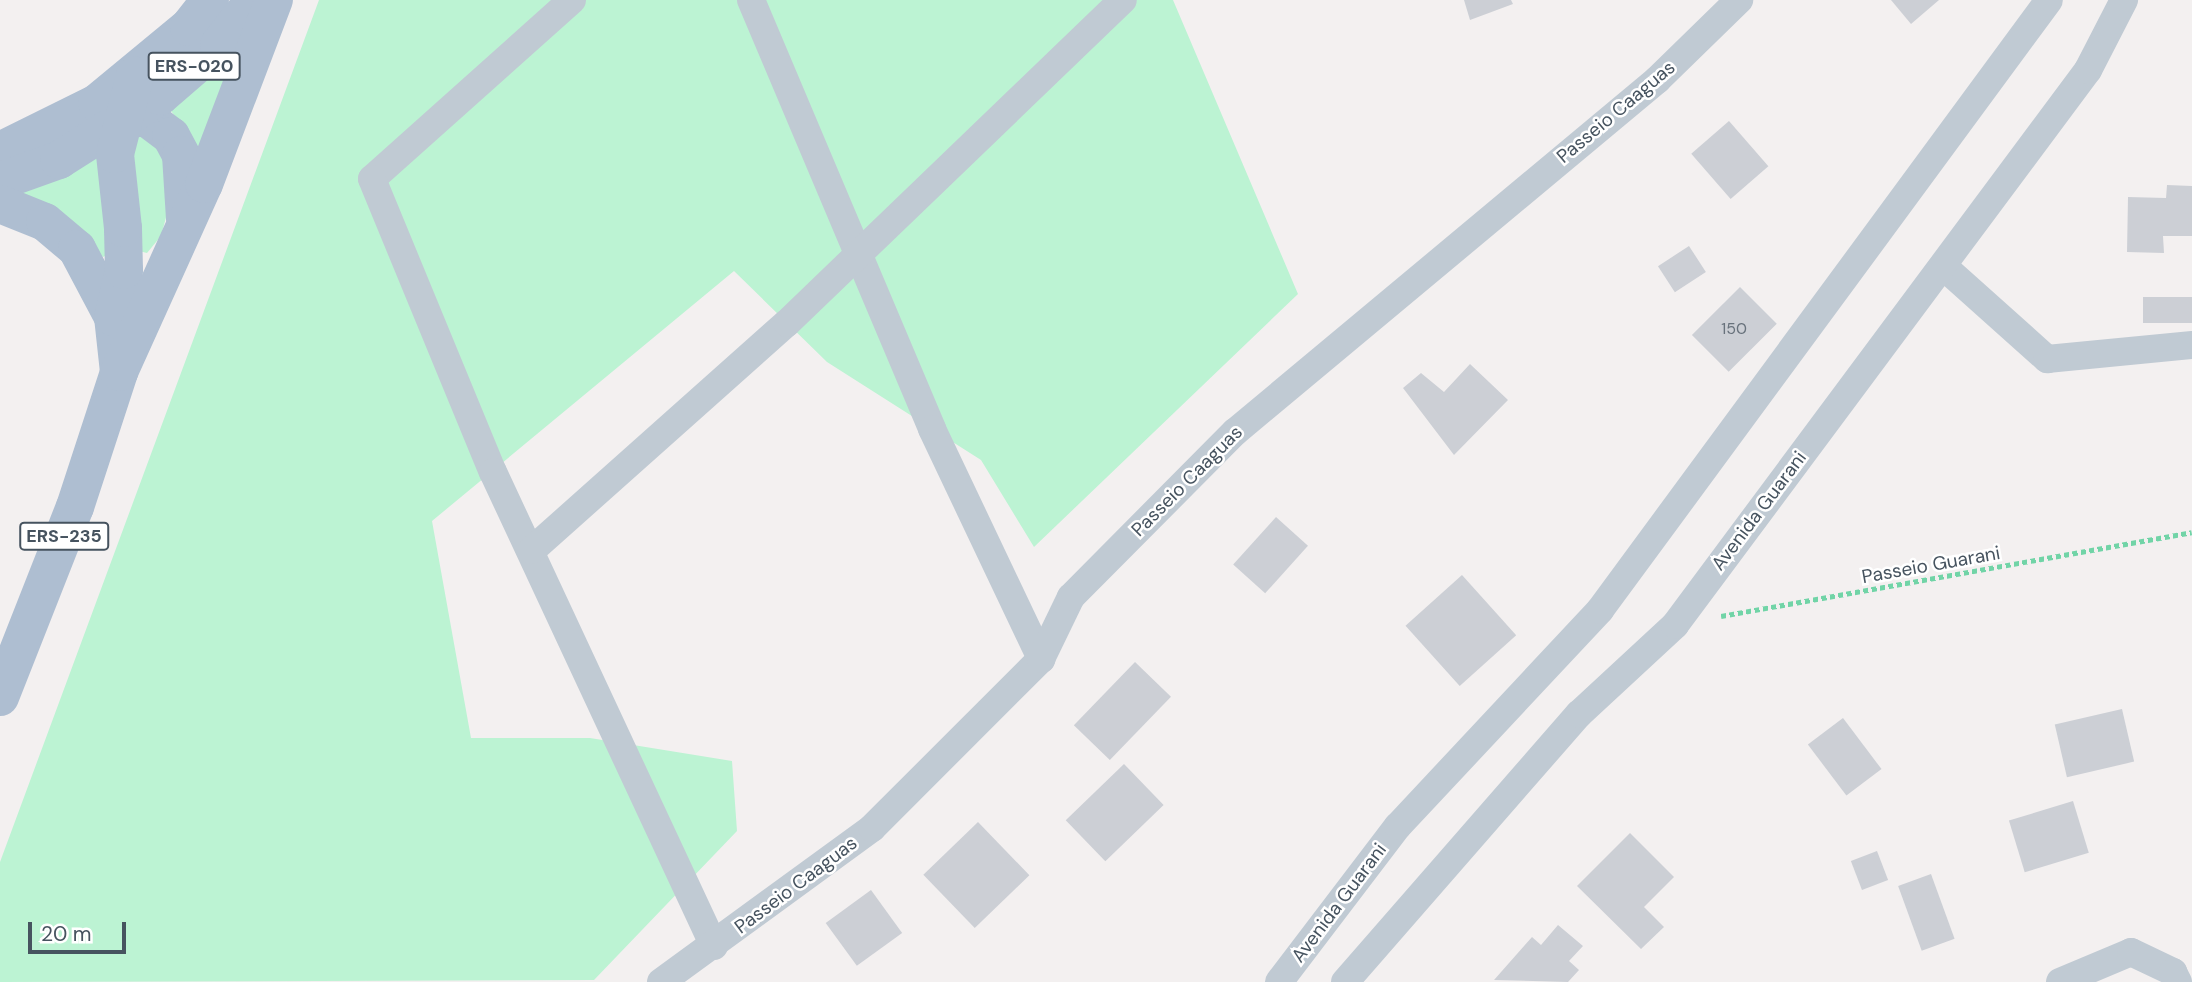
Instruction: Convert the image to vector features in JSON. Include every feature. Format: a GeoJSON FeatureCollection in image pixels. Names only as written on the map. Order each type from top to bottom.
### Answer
{"type":"FeatureCollection","features":[{"type":"Feature","properties":{"kind":"main road","name":"ERS-020"},"geometry":{"type":"LineString","coordinates":[[0,151],[55,125],[135,76],[211,0]]}},
{"type":"Feature","properties":{"kind":"main road","name":"ERS-020"},"geometry":{"type":"LineString","coordinates":[[0,181],[59,160],[160,96],[219,45],[254,0]]}},
{"type":"Feature","properties":{"kind":"main road","name":"ERS-235"},"geometry":{"type":"LineString","coordinates":[[0,697],[75,507],[119,372],[185,221],[274,0]]}},
{"type":"Feature","properties":{"kind":"main road"},"geometry":{"type":"LineString","coordinates":[[122,119],[135,76]]}},
{"type":"Feature","properties":{"kind":"main road"},"geometry":{"type":"LineString","coordinates":[[55,125],[147,118],[171,136],[181,155],[185,221]]}},
{"type":"Feature","properties":{"kind":"main road","name":"ERS-235"},"geometry":{"type":"LineString","coordinates":[[119,372],[113,317],[124,270],[115,154],[122,119]]}},
{"type":"Feature","properties":{"kind":"main road"},"geometry":{"type":"LineString","coordinates":[[0,204],[45,222],[77,250],[113,317]]}},
{"type":"Feature","properties":{"kind":"street"},"geometry":{"type":"LineString","coordinates":[[572,0],[372,179],[493,472],[532,550],[714,946]]}},
{"type":"Feature","properties":{"kind":"street"},"geometry":{"type":"LineString","coordinates":[[751,0],[932,429],[1041,659]]}},
{"type":"Feature","properties":{"kind":"street"},"geometry":{"type":"LineString","coordinates":[[532,550],[860,254],[1123,0]]}},
{"type":"Feature","properties":{"kind":"street","name":"Passeio Caaguas"},"geometry":{"type":"LineString","coordinates":[[661,982],[714,946],[872,828],[1041,659],[1070,597],[1235,432],[1657,80],[1739,0]]}},
{"type":"Feature","properties":{"kind":"street","name":"Avenida Guarani"},"geometry":{"type":"LineString","coordinates":[[1279,982],[1398,827],[1600,610],[2049,0]]}},
{"type":"Feature","properties":{"kind":"street","name":"Avenida Guarani"},"geometry":{"type":"LineString","coordinates":[[1345,982],[1579,714],[1675,625],[2088,70],[2124,0]]}},
{"type":"Feature","properties":{"kind":"street"},"geometry":{"type":"LineString","coordinates":[[1943,266],[2047,359],[2192,345]]}},
{"type":"Feature","properties":{"kind":"street"},"geometry":{"type":"LineString","coordinates":[[2060,982],[2131,952],[2173,972],[2178,982]]}},
{"type":"Feature","properties":{"kind":"path","name":"Passeio Guarani"},"geometry":{"type":"LineString","coordinates":[[1675,625],[2192,532]]}},
{"type":"Feature","properties":{"kind":"green space"},"geometry":{"type":"Polygon","coordinates":[[[319,0],[1173,0],[1298,294],[1034,547],[981,460],[827,362],[734,271],[432,521],[471,738],[590,738],[732,761],[737,831],[594,980],[0,982],[0,862],[319,0]]]}},
{"type":"Feature","properties":{"kind":"green space"},"geometry":{"type":"Polygon","coordinates":[[[243,40],[203,153],[168,107],[243,40]]]}},
{"type":"Feature","properties":{"kind":"green space"},"geometry":{"type":"Polygon","coordinates":[[[132,132],[159,138],[174,188],[161,236],[147,253],[139,251],[132,132]]]}},
{"type":"Feature","properties":{"kind":"green space"},"geometry":{"type":"Polygon","coordinates":[[[97,156],[109,254],[103,257],[21,193],[97,156]]]}},
{"type":"Feature","properties":{"kind":"building"},"geometry":{"type":"Polygon","coordinates":[[[1464,0],[1511,0],[1513,4],[1470,20],[1464,0]]]}},
{"type":"Feature","properties":{"kind":"building"},"geometry":{"type":"Polygon","coordinates":[[[1891,0],[1939,0],[1911,24],[1891,0]]]}},
{"type":"Feature","properties":{"kind":"building"},"geometry":{"type":"Polygon","coordinates":[[[1729,121],[1768,166],[1731,199],[1691,154],[1729,121]]]}},
{"type":"Feature","properties":{"kind":"building"},"geometry":{"type":"Polygon","coordinates":[[[2167,185],[2192,186],[2192,236],[2163,236],[2164,253],[2127,252],[2128,197],[2166,198],[2167,185]]]}},
{"type":"Feature","properties":{"kind":"building"},"geometry":{"type":"Polygon","coordinates":[[[1689,246],[1706,272],[1675,292],[1658,266],[1689,246]]]}},
{"type":"Feature","properties":{"kind":"building"},"geometry":{"type":"Polygon","coordinates":[[[1740,287],[1777,324],[1729,372],[1692,335],[1740,287]]]}},
{"type":"Feature","properties":{"kind":"building"},"geometry":{"type":"Polygon","coordinates":[[[2143,297],[2192,297],[2192,323],[2143,323],[2143,297]]]}},
{"type":"Feature","properties":{"kind":"building"},"geometry":{"type":"Polygon","coordinates":[[[1470,364],[1508,400],[1454,455],[1403,388],[1421,373],[1444,392],[1470,364]]]}},
{"type":"Feature","properties":{"kind":"building"},"geometry":{"type":"Polygon","coordinates":[[[1276,517],[1308,546],[1265,593],[1233,565],[1276,517]]]}},
{"type":"Feature","properties":{"kind":"building"},"geometry":{"type":"Polygon","coordinates":[[[1462,575],[1516,635],[1460,686],[1406,626],[1462,575]]]}},
{"type":"Feature","properties":{"kind":"building"},"geometry":{"type":"Polygon","coordinates":[[[1135,662],[1171,697],[1110,760],[1074,725],[1135,662]]]}},
{"type":"Feature","properties":{"kind":"building"},"geometry":{"type":"Polygon","coordinates":[[[2122,709],[2134,762],[2067,777],[2055,725],[2122,709]]]}},
{"type":"Feature","properties":{"kind":"building"},"geometry":{"type":"Polygon","coordinates":[[[1843,718],[1882,769],[1846,796],[1808,744],[1843,718]]]}},
{"type":"Feature","properties":{"kind":"building"},"geometry":{"type":"Polygon","coordinates":[[[1124,764],[1164,805],[1105,861],[1066,820],[1124,764]]]}},
{"type":"Feature","properties":{"kind":"building"},"geometry":{"type":"Polygon","coordinates":[[[2073,801],[2089,853],[2025,872],[2009,821],[2073,801]]]}},
{"type":"Feature","properties":{"kind":"building"},"geometry":{"type":"Polygon","coordinates":[[[978,822],[1029,875],[975,928],[923,875],[978,822]]]}},
{"type":"Feature","properties":{"kind":"building"},"geometry":{"type":"Polygon","coordinates":[[[1630,833],[1674,877],[1644,907],[1664,927],[1641,949],[1577,886],[1630,833]]]}},
{"type":"Feature","properties":{"kind":"building"},"geometry":{"type":"Polygon","coordinates":[[[1877,851],[1888,880],[1862,890],[1851,861],[1877,851]]]}},
{"type":"Feature","properties":{"kind":"building"},"geometry":{"type":"Polygon","coordinates":[[[1931,874],[1955,939],[1922,951],[1898,886],[1931,874]]]}},
{"type":"Feature","properties":{"kind":"building"},"geometry":{"type":"Polygon","coordinates":[[[871,890],[902,933],[857,966],[826,923],[871,890]]]}},
{"type":"Feature","properties":{"kind":"building"},"geometry":{"type":"Polygon","coordinates":[[[1558,925],[1583,946],[1569,961],[1579,970],[1568,982],[1494,980],[1532,937],[1541,945],[1558,925]]]}}]}
